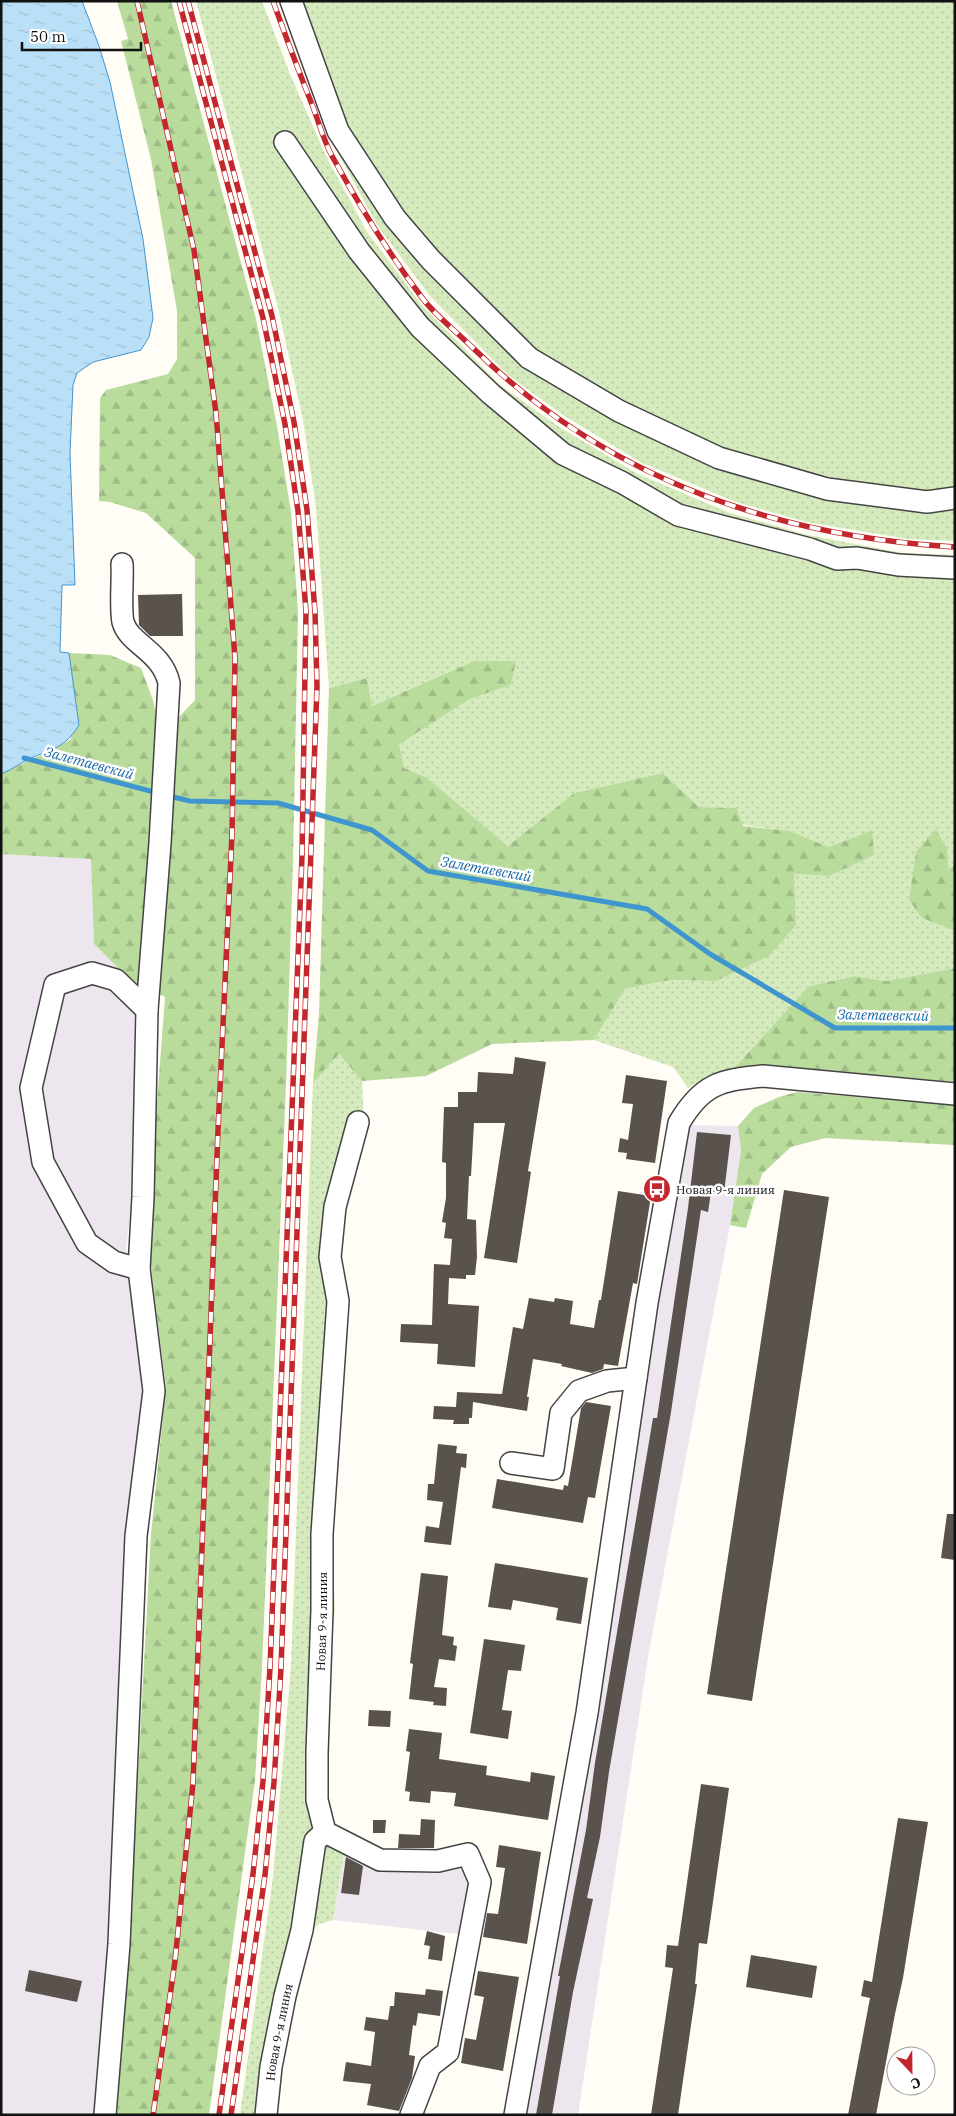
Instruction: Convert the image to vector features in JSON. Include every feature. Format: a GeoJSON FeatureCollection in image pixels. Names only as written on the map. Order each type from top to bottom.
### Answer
{"type":"FeatureCollection","features":[{"type":"Feature","properties":{"kind":"street"},"geometry":{"type":"LineString","coordinates":[[291,1],[338,131],[390,210],[431,260],[529,358],[619,411],[719,458],[827,489],[927,502],[955,498]]}},
{"type":"Feature","properties":{"kind":"street"},"geometry":{"type":"LineString","coordinates":[[285,142],[359,251],[420,327],[491,394],[563,454],[623,483],[678,514],[810,549],[837,559],[857,558],[898,565],[955,568]]}},
{"type":"Feature","properties":{"kind":"street"},"geometry":{"type":"LineString","coordinates":[[105,2115],[120,1944],[136,1536],[154,1391],[139,1269],[143,1197],[147,1010],[160,843],[169,683],[160,661],[131,634],[123,622],[122,564]]}},
{"type":"Feature","properties":{"kind":"street"},"geometry":{"type":"LineString","coordinates":[[139,1269],[114,1262],[87,1243],[43,1162],[31,1088],[55,985],[92,973],[116,980],[147,1010]]}},
{"type":"Feature","properties":{"kind":"street"},"geometry":{"type":"LineString","coordinates":[[515,2115],[587,1713],[647,1302],[679,1123],[690,1104],[707,1089],[733,1078],[763,1076],[955,1094]]}},
{"type":"Feature","properties":{"kind":"street","name":"Новая 9-я линия"},"geometry":{"type":"LineString","coordinates":[[266,2115],[271,2067],[284,1996],[302,1930],[316,1841],[325,1832],[318,1800],[317,1752],[322,1610],[322,1534],[338,1301],[330,1257],[335,1207],[358,1122]]}},
{"type":"Feature","properties":{"kind":"street"},"geometry":{"type":"LineString","coordinates":[[511,1463],[553,1469],[561,1413],[579,1391],[607,1381],[636,1378]]}},
{"type":"Feature","properties":{"kind":"street"},"geometry":{"type":"LineString","coordinates":[[325,1832],[380,1860],[438,1861],[468,1854],[480,1882],[448,2052],[430,2066],[411,2115]]}},
{"type":"Feature","properties":{"kind":"shaded area"},"geometry":{"type":"Polygon","coordinates":[[[1,854],[92,858],[94,944],[129,979],[141,1019],[132,1198],[126,1250],[146,1390],[113,1944],[97,2115],[1,2115],[1,854]]]}},
{"type":"Feature","properties":{"kind":"shaded area"},"geometry":{"type":"Polygon","coordinates":[[[684,1125],[738,1126],[741,1151],[730,1225],[649,1651],[578,2115],[524,2115],[541,2033],[552,1947],[684,1125]]]}},
{"type":"Feature","properties":{"kind":"shaded area"},"geometry":{"type":"Polygon","coordinates":[[[345,1848],[453,1865],[475,1877],[466,1935],[333,1920],[345,1848]]]}},
{"type":"Feature","properties":{"kind":"green space"},"geometry":{"type":"Polygon","coordinates":[[[117,1],[171,1],[256,319],[277,426],[291,512],[298,612],[286,1084],[262,1668],[255,1780],[209,2115],[117,2115],[129,1945],[151,1534],[166,1387],[151,1268],[150,1196],[165,997],[129,979],[94,944],[91,859],[1,854],[1,774],[71,739],[69,653],[110,655],[141,668],[153,700],[157,719],[174,722],[195,700],[195,558],[146,513],[110,502],[99,501],[100,398],[106,390],[168,374],[177,359],[177,311],[151,159],[121,41],[128,39],[117,1]]]}},
{"type":"Feature","properties":{"kind":"green space"},"geometry":{"type":"Polygon","coordinates":[[[196,1],[262,1],[290,74],[325,154],[367,232],[421,304],[500,385],[558,426],[636,473],[730,513],[808,535],[903,553],[955,555],[955,865],[948,869],[916,852],[914,871],[922,918],[955,931],[955,968],[886,981],[855,976],[809,986],[735,1067],[705,1078],[688,1088],[673,1067],[594,1040],[625,989],[670,980],[716,981],[796,925],[793,874],[829,876],[872,830],[829,847],[790,831],[743,825],[737,808],[699,807],[663,773],[574,793],[508,846],[426,777],[404,768],[398,744],[470,699],[511,685],[474,661],[372,706],[367,678],[329,688],[316,507],[303,420],[279,312],[196,1]]]}},
{"type":"Feature","properties":{"kind":"green space"},"geometry":{"type":"Polygon","coordinates":[[[279,1],[955,1],[955,541],[908,539],[806,522],[733,501],[640,462],[563,415],[508,375],[430,296],[377,225],[338,153],[303,68],[279,1]]]}},
{"type":"Feature","properties":{"kind":"green space"},"geometry":{"type":"Polygon","coordinates":[[[474,661],[516,661],[511,685],[470,699],[399,744],[404,768],[426,777],[508,846],[574,793],[663,773],[699,807],[737,808],[743,826],[790,831],[829,847],[872,830],[874,855],[829,876],[794,874],[796,925],[769,956],[716,981],[670,980],[625,989],[594,1040],[492,1044],[426,1076],[362,1081],[339,1054],[313,1083],[319,1014],[329,688],[367,678],[372,706],[474,661]]]}},
{"type":"Feature","properties":{"kind":"green space"},"geometry":{"type":"Polygon","coordinates":[[[936,829],[947,848],[948,869],[955,865],[955,931],[922,918],[909,900],[916,852],[936,829]]]}},
{"type":"Feature","properties":{"kind":"green space"},"geometry":{"type":"Polygon","coordinates":[[[955,968],[955,1082],[797,1068],[735,1067],[809,986],[855,976],[886,981],[955,968]]]}},
{"type":"Feature","properties":{"kind":"green space"},"geometry":{"type":"Polygon","coordinates":[[[339,1054],[362,1081],[364,1121],[337,1247],[341,1254],[344,1298],[330,1535],[335,1608],[330,1654],[324,1798],[331,1827],[345,1848],[333,1920],[319,1924],[306,1934],[288,2000],[276,2115],[240,2115],[273,1877],[291,1666],[313,1083],[339,1054]]]}},
{"type":"Feature","properties":{"kind":"green space"},"geometry":{"type":"Polygon","coordinates":[[[797,1092],[955,1105],[955,1145],[825,1138],[791,1147],[762,1174],[746,1228],[730,1225],[741,1151],[738,1126],[754,1108],[779,1097],[797,1092]]]}},
{"type":"Feature","properties":{"kind":"water"},"geometry":{"type":"Polygon","coordinates":[[[1,1],[82,1],[110,82],[143,239],[153,318],[149,337],[141,350],[93,362],[77,373],[73,385],[70,453],[75,585],[62,585],[60,652],[69,653],[79,725],[74,733],[63,743],[1,774],[1,1]]]}},
{"type":"Feature","properties":{"kind":"building"},"geometry":{"type":"Polygon","coordinates":[[[182,594],[183,636],[150,636],[139,625],[138,595],[182,594]]]}},
{"type":"Feature","properties":{"kind":"building"},"geometry":{"type":"Polygon","coordinates":[[[515,1057],[546,1062],[528,1171],[531,1172],[517,1263],[484,1258],[505,1123],[474,1123],[467,1219],[476,1220],[477,1257],[475,1275],[466,1275],[466,1279],[449,1278],[448,1304],[479,1306],[475,1367],[437,1364],[438,1344],[400,1342],[401,1324],[432,1325],[434,1264],[450,1265],[452,1239],[444,1238],[446,1223],[442,1222],[446,1198],[446,1163],[442,1162],[444,1107],[458,1107],[458,1092],[477,1092],[478,1072],[513,1074],[515,1057]]]}},
{"type":"Feature","properties":{"kind":"building"},"geometry":{"type":"Polygon","coordinates":[[[626,1075],[667,1081],[655,1163],[626,1159],[627,1153],[618,1152],[620,1138],[628,1140],[633,1104],[622,1103],[626,1075]]]}},
{"type":"Feature","properties":{"kind":"building"},"geometry":{"type":"Polygon","coordinates":[[[697,1132],[731,1135],[724,1193],[711,1192],[708,1212],[701,1210],[671,1412],[609,1772],[600,1837],[587,1898],[593,1899],[573,1992],[552,2115],[536,2115],[560,1976],[558,1976],[586,1830],[595,1763],[653,1418],[657,1418],[688,1208],[697,1132]]]}},
{"type":"Feature","properties":{"kind":"building"},"geometry":{"type":"Polygon","coordinates":[[[784,1190],[829,1197],[752,1701],[707,1694],[784,1190]]]}},
{"type":"Feature","properties":{"kind":"building"},"geometry":{"type":"Polygon","coordinates":[[[618,1191],[651,1196],[637,1284],[633,1283],[618,1366],[604,1364],[603,1369],[592,1373],[561,1366],[562,1364],[533,1359],[527,1397],[529,1397],[527,1411],[473,1402],[472,1418],[469,1418],[469,1424],[453,1424],[454,1420],[433,1419],[434,1406],[456,1407],[457,1392],[502,1394],[513,1327],[523,1329],[529,1298],[554,1302],[555,1298],[573,1301],[570,1324],[594,1328],[599,1300],[601,1300],[618,1191]]]}},
{"type":"Feature","properties":{"kind":"building"},"geometry":{"type":"Polygon","coordinates":[[[586,1402],[611,1406],[595,1498],[588,1497],[583,1523],[492,1508],[497,1479],[563,1490],[564,1485],[568,1486],[581,1408],[586,1402]]]}},
{"type":"Feature","properties":{"kind":"building"},"geometry":{"type":"Polygon","coordinates":[[[438,1444],[457,1446],[456,1453],[467,1454],[466,1468],[461,1467],[451,1545],[424,1542],[426,1526],[439,1528],[443,1502],[427,1500],[428,1484],[434,1484],[438,1444]]]}},
{"type":"Feature","properties":{"kind":"building"},"geometry":{"type":"Polygon","coordinates":[[[947,1514],[955,1514],[955,1560],[941,1558],[947,1514]]]}},
{"type":"Feature","properties":{"kind":"building"},"geometry":{"type":"Polygon","coordinates":[[[495,1563],[588,1578],[581,1624],[556,1620],[558,1608],[513,1600],[511,1610],[488,1607],[495,1563]]]}},
{"type":"Feature","properties":{"kind":"building"},"geometry":{"type":"Polygon","coordinates":[[[421,1573],[448,1576],[442,1635],[454,1637],[453,1645],[457,1646],[455,1661],[439,1659],[434,1687],[447,1688],[446,1706],[433,1705],[434,1702],[409,1699],[413,1664],[410,1663],[421,1573]]]}},
{"type":"Feature","properties":{"kind":"building"},"geometry":{"type":"Polygon","coordinates":[[[484,1639],[525,1645],[521,1671],[508,1670],[502,1710],[512,1711],[508,1739],[470,1733],[484,1639]]]}},
{"type":"Feature","properties":{"kind":"building"},"geometry":{"type":"Polygon","coordinates":[[[369,1710],[391,1711],[390,1727],[368,1726],[369,1710]]]}},
{"type":"Feature","properties":{"kind":"building"},"geometry":{"type":"Polygon","coordinates":[[[409,1729],[442,1733],[439,1759],[487,1766],[486,1775],[530,1782],[531,1772],[555,1776],[548,1820],[454,1806],[456,1793],[431,1791],[430,1803],[409,1801],[410,1792],[405,1791],[410,1752],[406,1751],[409,1729]]]}},
{"type":"Feature","properties":{"kind":"building"},"geometry":{"type":"Polygon","coordinates":[[[701,1784],[729,1788],[707,1944],[699,1943],[695,1984],[697,1984],[678,2115],[651,2115],[673,1968],[665,1967],[667,1945],[678,1946],[701,1784]]]}},
{"type":"Feature","properties":{"kind":"building"},"geometry":{"type":"Polygon","coordinates":[[[898,1818],[928,1822],[903,1978],[889,2046],[886,2046],[886,2062],[876,2115],[848,2115],[870,1998],[861,1996],[864,1980],[872,1982],[898,1818]]]}},
{"type":"Feature","properties":{"kind":"building"},"geometry":{"type":"Polygon","coordinates":[[[421,1819],[435,1820],[434,1848],[398,1848],[399,1834],[420,1835],[421,1819]]]}},
{"type":"Feature","properties":{"kind":"building"},"geometry":{"type":"Polygon","coordinates":[[[373,1820],[386,1820],[385,1833],[373,1833],[373,1820]]]}},
{"type":"Feature","properties":{"kind":"building"},"geometry":{"type":"Polygon","coordinates":[[[499,1845],[541,1852],[527,1944],[483,1937],[487,1913],[498,1914],[505,1868],[496,1867],[499,1845]]]}},
{"type":"Feature","properties":{"kind":"building"},"geometry":{"type":"Polygon","coordinates":[[[346,1857],[363,1866],[359,1895],[341,1893],[346,1857]]]}},
{"type":"Feature","properties":{"kind":"building"},"geometry":{"type":"Polygon","coordinates":[[[427,1931],[445,1936],[442,1961],[428,1959],[430,1946],[424,1945],[427,1931]]]}},
{"type":"Feature","properties":{"kind":"building"},"geometry":{"type":"Polygon","coordinates":[[[751,1955],[817,1966],[812,1998],[746,1987],[751,1955]]]}},
{"type":"Feature","properties":{"kind":"building"},"geometry":{"type":"Polygon","coordinates":[[[29,1970],[82,1981],[77,2002],[25,1991],[29,1970]]]}},
{"type":"Feature","properties":{"kind":"building"},"geometry":{"type":"Polygon","coordinates":[[[478,1971],[519,1977],[503,2071],[461,2063],[465,2038],[476,2040],[484,1997],[474,1995],[478,1971]]]}},
{"type":"Feature","properties":{"kind":"building"},"geometry":{"type":"Polygon","coordinates":[[[426,1989],[443,1991],[440,2016],[418,2013],[416,2026],[413,2025],[409,2055],[415,2056],[412,2078],[399,2111],[367,2105],[371,2084],[343,2081],[346,2062],[371,2066],[375,2032],[364,2030],[366,2017],[388,2020],[390,2006],[394,2006],[395,1992],[425,1995],[426,1989]]]}},
{"type":"Feature","properties":{"kind":"waterway","name":"Залетаевский"},"geometry":{"type":"LineString","coordinates":[[24,758],[158,793]]}},
{"type":"Feature","properties":{"kind":"waterway","name":"Залетаевский"},"geometry":{"type":"LineString","coordinates":[[169,796],[190,801],[278,803],[372,830],[428,871],[647,909],[710,954],[835,1028],[955,1028]]}},
{"type":"Feature","properties":{"kind":"railway"},"geometry":{"type":"LineString","coordinates":[[137,1],[194,250],[216,413],[235,658],[232,835],[218,1130],[193,1783],[175,1961],[153,2115]]}},
{"type":"Feature","properties":{"kind":"railway"},"geometry":{"type":"LineString","coordinates":[[179,1],[263,318],[285,424],[298,511],[306,611],[302,856],[270,1668],[263,1781],[253,1874],[219,2115]]}},
{"type":"Feature","properties":{"kind":"railway"},"geometry":{"type":"LineString","coordinates":[[188,1],[272,316],[294,422],[307,510],[315,612],[317,686],[281,1668],[274,1782],[265,1875],[231,2115]]}},
{"type":"Feature","properties":{"kind":"railway"},"geometry":{"type":"LineString","coordinates":[[273,1],[329,150],[353,193],[398,265],[429,306],[524,393],[579,432],[636,465],[695,492],[757,513],[821,530],[887,541],[955,547]]}},
{"type":"Feature","properties":{"kind":"place","name":"Новая 9-я линия"},"geometry":{"type":"Point","coordinates":[657,1189]}}]}
